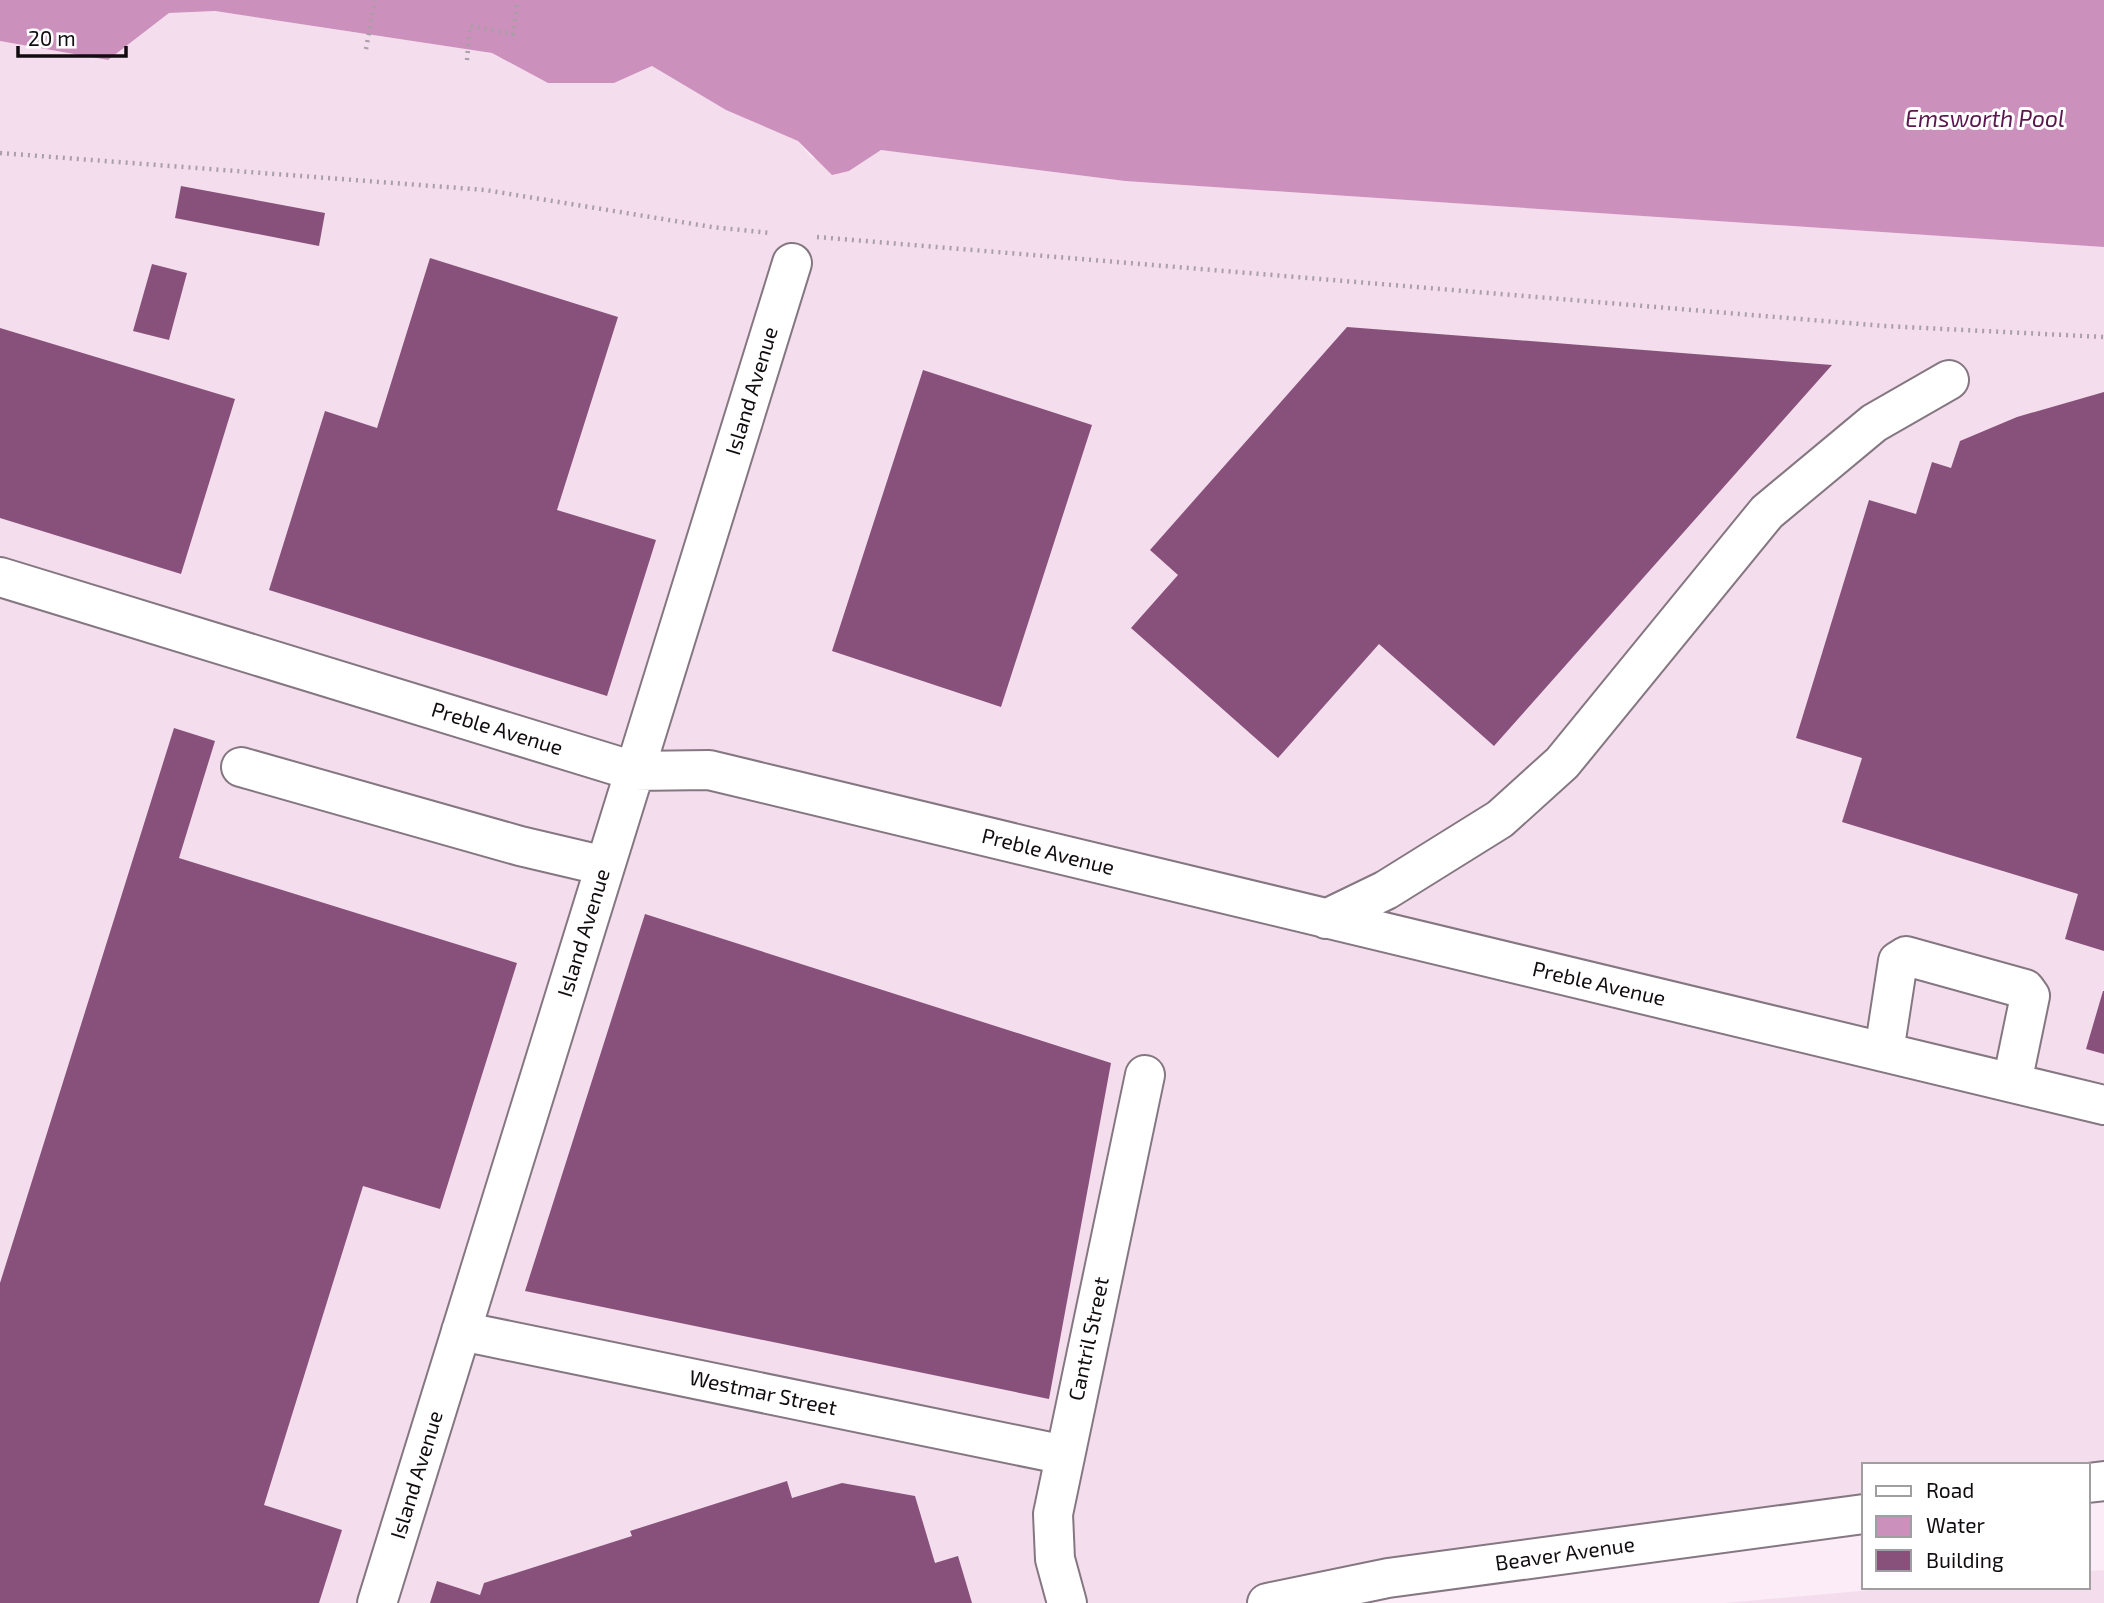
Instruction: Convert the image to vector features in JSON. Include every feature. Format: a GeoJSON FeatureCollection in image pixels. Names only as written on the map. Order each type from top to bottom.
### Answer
{"type":"FeatureCollection","features":[{"type":"Feature","properties":{"kind":"street","name":"Island Avenue"},"geometry":{"type":"LineString","coordinates":[[377,1603],[605,866],[792,244]]}},
{"type":"Feature","properties":{"kind":"street"},"geometry":{"type":"LineString","coordinates":[[1326,919],[1386,890],[1500,819],[1562,763],[1767,512],[1874,423],[1949,380]]}},
{"type":"Feature","properties":{"kind":"street","name":"Preble Avenue"},"geometry":{"type":"LineString","coordinates":[[0,578],[634,771],[709,770],[2104,1105]]}},
{"type":"Feature","properties":{"kind":"street"},"geometry":{"type":"LineString","coordinates":[[241,767],[520,846],[605,866]]}},
{"type":"Feature","properties":{"kind":"street"},"geometry":{"type":"LineString","coordinates":[[1884,1052],[1898,961],[1906,956],[2025,989],[2030,996],[2012,1083]]}},
{"type":"Feature","properties":{"kind":"street","name":"Cantril Street"},"geometry":{"type":"LineString","coordinates":[[1067,1603],[1055,1559],[1053,1514],[1145,1075]]}},
{"type":"Feature","properties":{"kind":"street","name":"Westmar Street"},"geometry":{"type":"LineString","coordinates":[[461,1331],[1065,1455]]}},
{"type":"Feature","properties":{"kind":"street","name":"Beaver Avenue"},"geometry":{"type":"LineString","coordinates":[[1267,1603],[1388,1578],[1862,1514]]}},
{"type":"Feature","properties":{"kind":"path"},"geometry":{"type":"LineString","coordinates":[[366,49],[374,0]]}},
{"type":"Feature","properties":{"kind":"path"},"geometry":{"type":"LineString","coordinates":[[467,60],[470,26],[513,34],[517,4]]}},
{"type":"Feature","properties":{"kind":"path"},"geometry":{"type":"LineString","coordinates":[[0,153],[485,190],[712,227],[792,244],[1871,325],[2104,337]]}},
{"type":"Feature","properties":{"kind":"shaded area"},"geometry":{"type":"Polygon","coordinates":[[[215,11],[492,53],[548,83],[614,83],[652,66],[726,110],[798,141],[811,157],[849,171],[881,150],[1125,181],[2104,247],[2104,1481],[2090,1467],[2090,1463],[1862,1463],[1862,1514],[1267,1603],[0,1603],[0,41],[108,60],[169,13],[215,11]]]}},
{"type":"Feature","properties":{"kind":"shaded area"},"geometry":{"type":"Polygon","coordinates":[[[2104,1570],[2104,1603],[1724,1603],[1882,1589],[2090,1589],[2090,1571],[2104,1570]]]}},
{"type":"Feature","properties":{"kind":"water","name":"Emsworth Pool"},"geometry":{"type":"Polygon","coordinates":[[[0,0],[2104,0],[2104,247],[1125,181],[881,150],[849,171],[832,175],[798,141],[726,110],[652,66],[614,83],[548,83],[492,53],[215,11],[169,13],[108,60],[0,41],[0,0]]]}},
{"type":"Feature","properties":{"kind":"building"},"geometry":{"type":"Polygon","coordinates":[[[181,186],[325,213],[319,246],[175,218],[181,186]]]}},
{"type":"Feature","properties":{"kind":"building"},"geometry":{"type":"Polygon","coordinates":[[[430,258],[618,317],[557,510],[656,540],[607,696],[269,590],[325,411],[377,428],[430,258]]]}},
{"type":"Feature","properties":{"kind":"building"},"geometry":{"type":"Polygon","coordinates":[[[152,264],[187,273],[169,340],[133,331],[152,264]]]}},
{"type":"Feature","properties":{"kind":"building"},"geometry":{"type":"Polygon","coordinates":[[[1347,327],[1832,365],[1494,746],[1379,644],[1278,758],[1131,628],[1178,575],[1150,550],[1347,327]]]}},
{"type":"Feature","properties":{"kind":"building"},"geometry":{"type":"Polygon","coordinates":[[[0,328],[235,399],[181,574],[0,518],[0,328]]]}},
{"type":"Feature","properties":{"kind":"building"},"geometry":{"type":"Polygon","coordinates":[[[923,370],[1092,425],[1001,707],[832,651],[923,370]]]}},
{"type":"Feature","properties":{"kind":"building"},"geometry":{"type":"Polygon","coordinates":[[[2104,392],[2104,951],[2065,939],[2078,894],[1842,822],[1862,758],[1796,738],[1869,500],[1916,514],[1932,462],[1951,468],[1960,441],[2017,417],[2104,392]]]}},
{"type":"Feature","properties":{"kind":"building"},"geometry":{"type":"Polygon","coordinates":[[[174,728],[215,741],[179,858],[517,963],[440,1209],[363,1186],[264,1505],[342,1530],[319,1603],[0,1603],[0,1283],[174,728]]]}},
{"type":"Feature","properties":{"kind":"building"},"geometry":{"type":"Polygon","coordinates":[[[645,914],[1111,1063],[1049,1399],[525,1291],[645,914]]]}},
{"type":"Feature","properties":{"kind":"building"},"geometry":{"type":"Polygon","coordinates":[[[2104,991],[2104,1054],[2086,1049],[2104,991]]]}},
{"type":"Feature","properties":{"kind":"building"},"geometry":{"type":"Polygon","coordinates":[[[787,1481],[792,1498],[842,1483],[915,1496],[935,1563],[958,1556],[972,1603],[430,1603],[437,1581],[480,1595],[484,1583],[632,1536],[630,1531],[787,1481]]]}}]}
